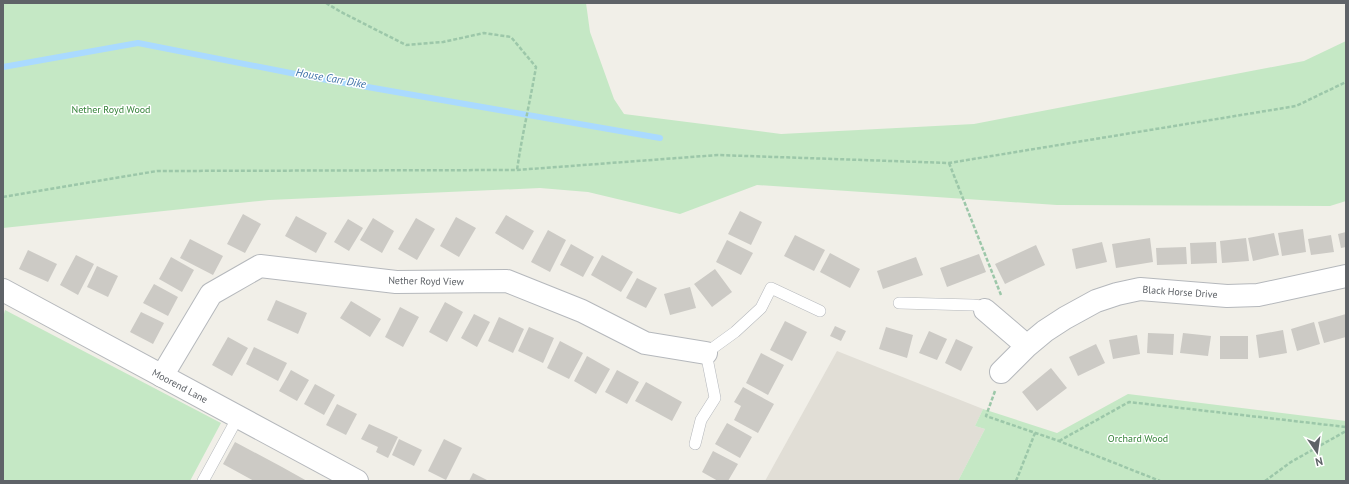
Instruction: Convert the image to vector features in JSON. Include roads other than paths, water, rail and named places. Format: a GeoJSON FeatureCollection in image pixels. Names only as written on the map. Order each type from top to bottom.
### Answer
{"type":"FeatureCollection","features":[{"type":"Feature","properties":{"kind":"street","name":"Nether Royd View"},"geometry":{"type":"LineString","coordinates":[[162,376],[211,294],[260,266],[396,282],[507,281],[582,311],[645,343],[706,353]]}},
{"type":"Feature","properties":{"kind":"street","name":"Black Horse Drive"},"geometry":{"type":"LineString","coordinates":[[1001,372],[1027,346],[1045,331],[1096,301],[1117,294],[1140,289],[1227,296],[1258,295],[1346,276]]}},
{"type":"Feature","properties":{"kind":"street","name":"Moorend Lane"},"geometry":{"type":"LineString","coordinates":[[3,290],[357,481]]}},
{"type":"Feature","properties":{"kind":"street"},"geometry":{"type":"LineString","coordinates":[[985,310],[1027,346]]}},
{"type":"Feature","properties":{"kind":"lane"},"geometry":{"type":"LineString","coordinates":[[695,444],[701,420],[714,398],[706,353],[735,332],[761,308],[771,288],[820,311]]}},
{"type":"Feature","properties":{"kind":"lane"},"geometry":{"type":"LineString","coordinates":[[899,303],[973,305],[981,306],[985,310]]}},
{"type":"Feature","properties":{"kind":"lane"},"geometry":{"type":"LineString","coordinates":[[203,481],[238,417]]}},
{"type":"Feature","properties":{"kind":"waterway","name":"House Carr Dike"},"geometry":{"type":"LineString","coordinates":[[3,67],[138,43],[316,78],[660,138]]}},
{"type":"Feature","properties":{"kind":"park label","name":"Nether Royd Wood"},"geometry":{"type":"Point","coordinates":[111,109]}},
{"type":"Feature","properties":{"kind":"park label","name":"Orchard Wood"},"geometry":{"type":"Point","coordinates":[1138,438]}}]}
